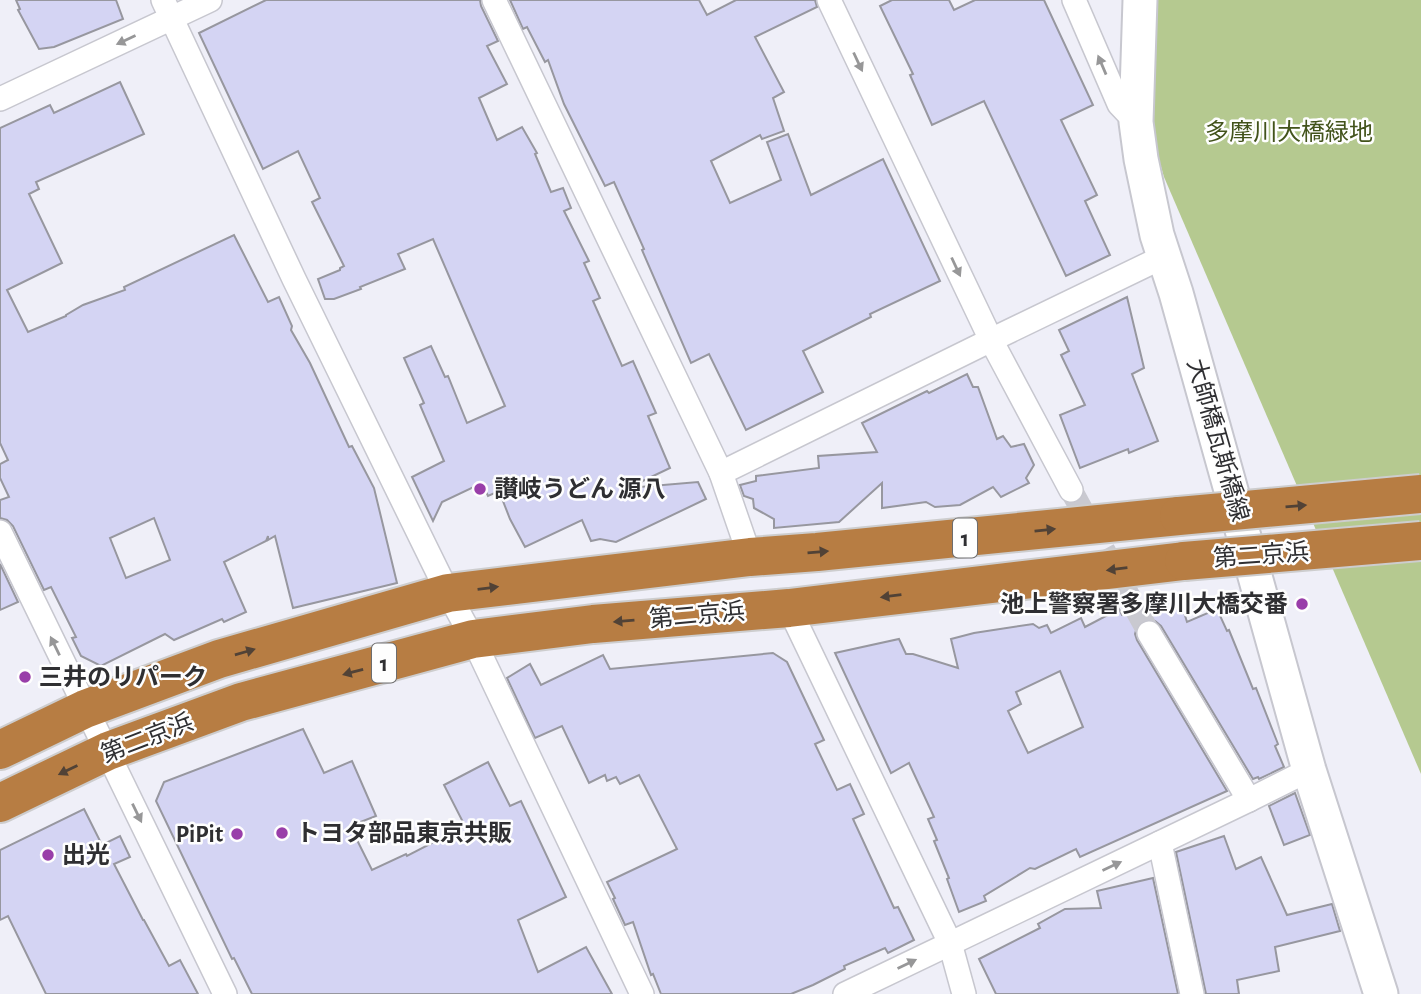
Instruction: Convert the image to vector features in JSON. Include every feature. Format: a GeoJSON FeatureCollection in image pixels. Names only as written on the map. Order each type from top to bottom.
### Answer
{"type":"FeatureCollection","features":[{"type":"Feature","properties":{"kind":"highway","name":"第二京浜"},"geometry":{"type":"LineString","coordinates":[[0,750],[85,709],[219,659],[448,593],[750,557],[1421,494]]}},
{"type":"Feature","properties":{"kind":"highway","name":"第二京浜"},"geometry":{"type":"LineString","coordinates":[[0,803],[107,751],[241,702],[473,639],[593,624],[789,608],[1184,561],[1421,541]]}},
{"type":"Feature","properties":{"kind":"street"},"geometry":{"type":"LineString","coordinates":[[0,99],[167,9],[210,0]]}},
{"type":"Feature","properties":{"kind":"street"},"geometry":{"type":"LineString","coordinates":[[494,0],[721,473],[750,557]]}},
{"type":"Feature","properties":{"kind":"street"},"geometry":{"type":"LineString","coordinates":[[829,0],[991,340],[1071,490]]}},
{"type":"Feature","properties":{"kind":"street"},"geometry":{"type":"LineString","coordinates":[[1074,0],[1119,104],[1136,122]]}},
{"type":"Feature","properties":{"kind":"street","name":"大師橋瓦斯橋線"},"geometry":{"type":"LineString","coordinates":[[1140,0],[1136,122],[1147,193],[1309,770],[1381,994]]}},
{"type":"Feature","properties":{"kind":"street"},"geometry":{"type":"LineString","coordinates":[[167,9],[294,279],[473,639],[642,994]]}},
{"type":"Feature","properties":{"kind":"street"},"geometry":{"type":"LineString","coordinates":[[721,473],[1163,257]]}},
{"type":"Feature","properties":{"kind":"street"},"geometry":{"type":"LineString","coordinates":[[0,532],[225,994]]}},
{"type":"Feature","properties":{"kind":"street"},"geometry":{"type":"LineString","coordinates":[[789,608],[950,943],[964,994]]}},
{"type":"Feature","properties":{"kind":"street"},"geometry":{"type":"LineString","coordinates":[[1149,634],[1249,800]]}},
{"type":"Feature","properties":{"kind":"street"},"geometry":{"type":"LineString","coordinates":[[845,994],[1309,770]]}},
{"type":"Feature","properties":{"kind":"street"},"geometry":{"type":"LineString","coordinates":[[1160,843],[1192,994]]}},
{"type":"Feature","properties":{"kind":"green space","name":"多摩川大橋緑地"},"geometry":{"type":"Polygon","coordinates":[[[1157,0],[1421,0],[1421,774],[1164,177],[1152,136],[1157,0]]]}},
{"type":"Feature","properties":{"kind":"building"},"geometry":{"type":"Polygon","coordinates":[[[16,0],[116,0],[123,19],[54,47],[39,49],[18,10],[20,9],[16,0]]]}},
{"type":"Feature","properties":{"kind":"building"},"geometry":{"type":"Polygon","coordinates":[[[266,0],[480,0],[498,41],[487,46],[507,84],[479,98],[497,140],[522,127],[537,153],[535,154],[551,192],[563,188],[571,208],[564,211],[589,261],[584,263],[600,298],[593,301],[622,366],[633,361],[656,413],[648,416],[670,468],[628,488],[698,482],[706,499],[616,542],[600,539],[591,541],[582,520],[525,547],[499,491],[488,496],[482,483],[442,502],[433,521],[412,477],[444,461],[420,405],[424,403],[404,358],[431,346],[445,377],[448,376],[467,423],[505,406],[433,239],[398,254],[405,269],[360,287],[361,289],[334,299],[325,299],[318,279],[344,266],[312,202],[320,198],[298,151],[263,169],[199,33],[266,0]]]}},
{"type":"Feature","properties":{"kind":"building"},"geometry":{"type":"Polygon","coordinates":[[[510,0],[699,0],[707,15],[736,0],[815,0],[817,7],[755,37],[784,92],[773,98],[784,131],[762,139],[760,135],[711,161],[730,203],[781,180],[767,142],[788,134],[811,195],[883,159],[940,281],[870,314],[871,317],[803,351],[823,392],[746,430],[709,354],[691,363],[614,182],[605,186],[564,104],[548,60],[545,62],[527,27],[523,29],[510,0]]]}},
{"type":"Feature","properties":{"kind":"building"},"geometry":{"type":"Polygon","coordinates":[[[892,0],[949,0],[954,10],[975,0],[1044,0],[1093,105],[1061,120],[1097,195],[1085,201],[1110,255],[1066,276],[984,101],[932,125],[910,75],[913,74],[880,6],[892,0]]]}},
{"type":"Feature","properties":{"kind":"building"},"geometry":{"type":"Polygon","coordinates":[[[120,82],[144,134],[36,182],[39,189],[29,194],[62,263],[7,290],[28,332],[66,316],[83,305],[125,290],[124,287],[234,235],[268,302],[279,297],[292,326],[291,330],[310,363],[349,447],[352,446],[374,488],[397,583],[293,608],[275,536],[268,540],[268,536],[266,541],[224,562],[246,612],[224,622],[222,619],[174,640],[165,634],[101,666],[81,656],[72,638],[76,637],[51,587],[44,590],[13,526],[0,518],[0,500],[9,497],[0,478],[0,464],[8,460],[0,443],[0,128],[50,105],[54,113],[120,82]],[[154,518],[110,538],[126,578],[170,560],[154,518]]]}},
{"type":"Feature","properties":{"kind":"building"},"geometry":{"type":"Polygon","coordinates":[[[1127,297],[1144,368],[1132,374],[1158,441],[1129,453],[1128,449],[1080,468],[1060,415],[1085,405],[1061,355],[1069,351],[1059,330],[1127,297]]]}},
{"type":"Feature","properties":{"kind":"building"},"geometry":{"type":"Polygon","coordinates":[[[967,374],[973,387],[978,387],[997,439],[1003,436],[1011,447],[1024,444],[1034,465],[1026,478],[1029,483],[1001,497],[993,487],[960,505],[935,507],[926,502],[882,508],[882,483],[839,522],[774,528],[774,519],[754,508],[753,499],[744,496],[740,485],[756,481],[756,476],[819,468],[818,456],[877,452],[862,423],[967,374]]]}},
{"type":"Feature","properties":{"kind":"building"},"geometry":{"type":"Polygon","coordinates":[[[0,564],[18,602],[0,610],[0,564]]]}},
{"type":"Feature","properties":{"kind":"building"},"geometry":{"type":"Polygon","coordinates":[[[1182,606],[1187,622],[1217,609],[1227,631],[1229,630],[1253,689],[1256,688],[1284,767],[1259,779],[1253,779],[1161,626],[1148,619],[1142,621],[1135,634],[1137,640],[1227,791],[1080,857],[1076,849],[1035,869],[1030,868],[984,896],[986,901],[959,912],[928,819],[934,817],[909,763],[891,773],[835,653],[899,639],[906,654],[958,668],[951,639],[1033,624],[1039,628],[1047,625],[1051,633],[1081,618],[1085,627],[1119,609],[1122,615],[1182,606]],[[1060,671],[1016,692],[1021,704],[1008,711],[1028,753],[1083,727],[1060,671]]]}},
{"type":"Feature","properties":{"kind":"building"},"geometry":{"type":"Polygon","coordinates":[[[773,653],[787,662],[824,740],[815,744],[837,790],[850,784],[864,814],[853,819],[894,908],[898,907],[914,940],[888,953],[885,948],[844,966],[845,969],[791,994],[661,994],[653,974],[651,975],[633,922],[625,925],[607,882],[677,849],[639,775],[620,784],[616,777],[607,781],[605,775],[589,783],[562,726],[535,738],[507,678],[530,664],[541,685],[603,655],[610,669],[773,653]]]}},
{"type":"Feature","properties":{"kind":"building"},"geometry":{"type":"Polygon","coordinates":[[[303,729],[324,773],[352,761],[376,816],[350,826],[372,870],[406,854],[407,856],[465,826],[444,785],[488,762],[510,806],[521,801],[566,897],[518,920],[538,972],[586,947],[612,994],[252,994],[234,958],[232,959],[156,801],[164,782],[303,729]]]}},
{"type":"Feature","properties":{"kind":"building"},"geometry":{"type":"Polygon","coordinates":[[[1295,793],[1310,835],[1284,845],[1269,806],[1295,793]]]}},
{"type":"Feature","properties":{"kind":"building"},"geometry":{"type":"Polygon","coordinates":[[[84,809],[102,845],[120,836],[130,857],[114,864],[169,966],[180,960],[198,994],[46,994],[8,916],[0,920],[0,850],[84,809]]]}},
{"type":"Feature","properties":{"kind":"building"},"geometry":{"type":"Polygon","coordinates":[[[1224,836],[1236,869],[1261,857],[1287,915],[1332,904],[1340,931],[1275,947],[1279,971],[1237,980],[1239,994],[1206,994],[1176,852],[1224,836]]]}},
{"type":"Feature","properties":{"kind":"building"},"geometry":{"type":"Polygon","coordinates":[[[1153,878],[1178,994],[996,994],[979,959],[1040,928],[1038,924],[1065,909],[1101,908],[1097,891],[1153,878]]]}},
{"type":"Feature","properties":{"kind":"tunnel"},"geometry":{"type":"LineString","coordinates":[[1071,490],[1149,633]]}},
{"type":"Feature","properties":{"kind":"place","name":"讃岐うどん 源八"},"geometry":{"type":"Point","coordinates":[480,489]}},
{"type":"Feature","properties":{"kind":"place","name":"池上警察署多摩川大橋交番"},"geometry":{"type":"Point","coordinates":[1302,604]}},
{"type":"Feature","properties":{"kind":"place","name":"三井のリパーク"},"geometry":{"type":"Point","coordinates":[25,677]}},
{"type":"Feature","properties":{"kind":"place","name":"トヨタ部品東京共販"},"geometry":{"type":"Point","coordinates":[282,833]}},
{"type":"Feature","properties":{"kind":"place","name":"PiPit"},"geometry":{"type":"Point","coordinates":[237,834]}},
{"type":"Feature","properties":{"kind":"place","name":"出光"},"geometry":{"type":"Point","coordinates":[48,855]}}]}
